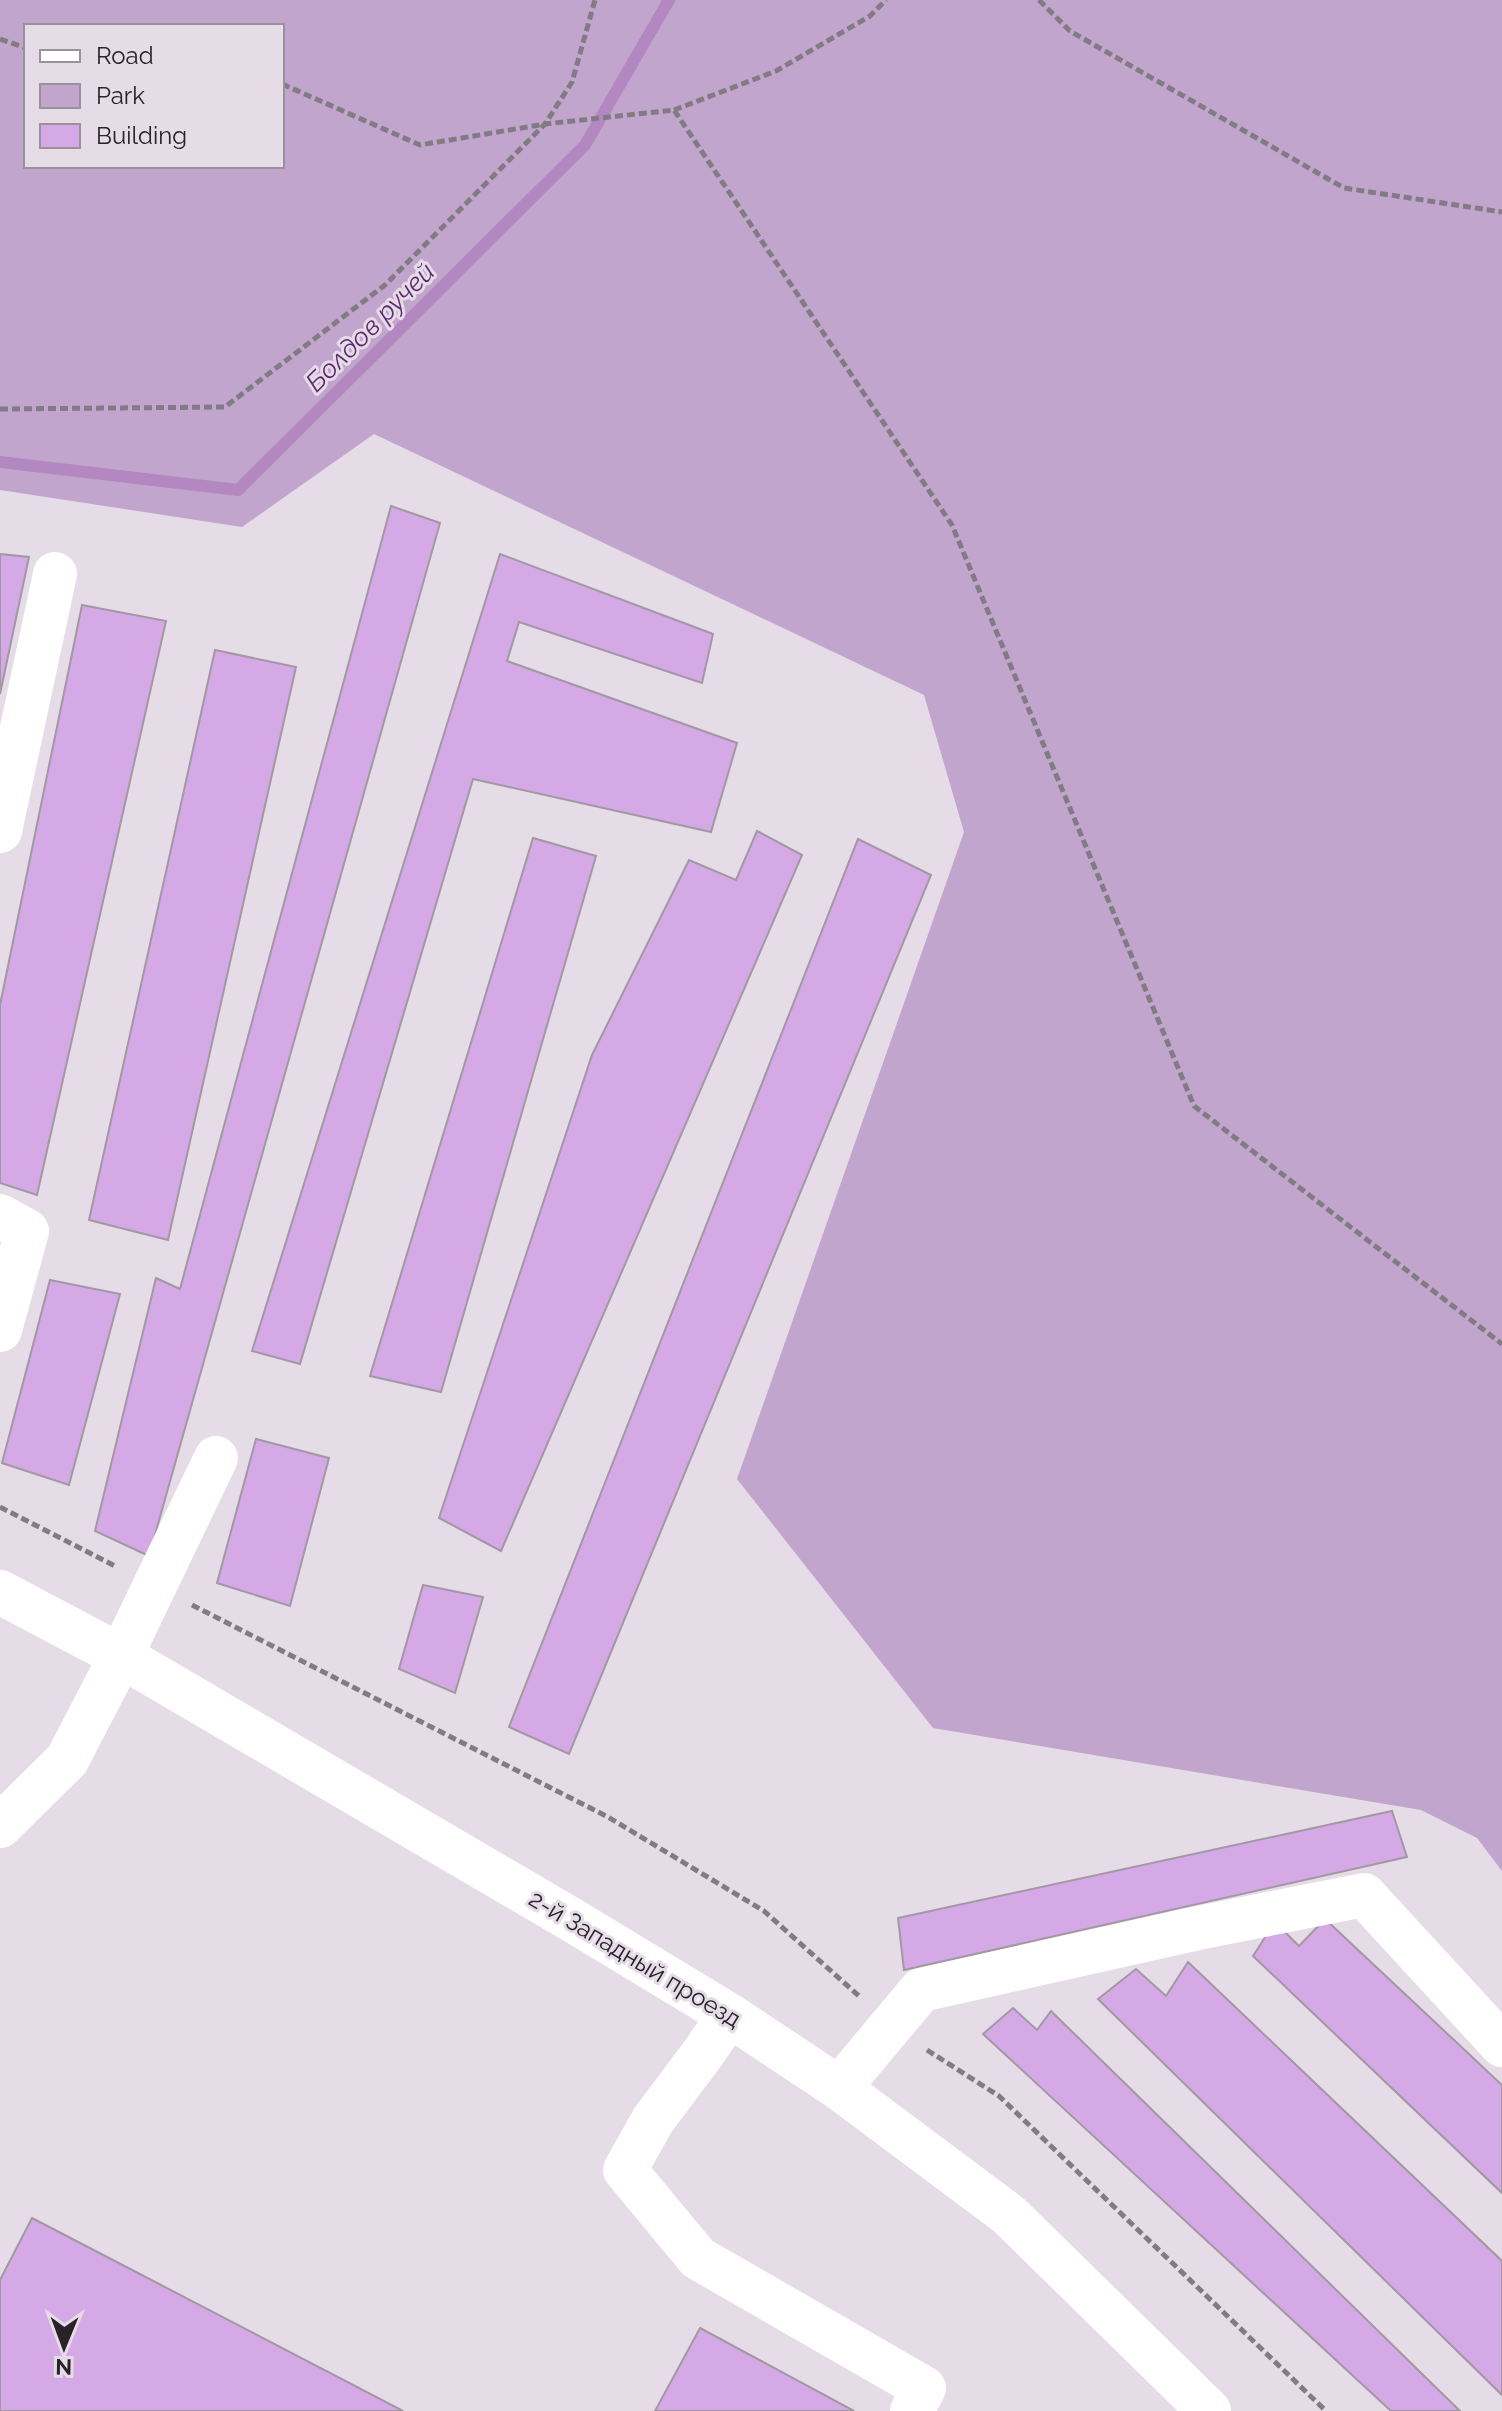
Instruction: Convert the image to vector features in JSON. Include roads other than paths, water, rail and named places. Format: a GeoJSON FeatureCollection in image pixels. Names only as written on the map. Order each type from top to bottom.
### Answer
{"type":"FeatureCollection","features":[{"type":"Feature","properties":{"kind":"street"},"geometry":{"type":"LineString","coordinates":[[0,831],[55,574]]}},
{"type":"Feature","properties":{"kind":"street"},"geometry":{"type":"LineString","coordinates":[[0,1216],[27,1231],[0,1330]]}},
{"type":"Feature","properties":{"kind":"street"},"geometry":{"type":"LineString","coordinates":[[0,1826],[67,1760],[121,1656],[216,1458]]}},
{"type":"Feature","properties":{"kind":"street","name":"2-й Западный проезд"},"geometry":{"type":"LineString","coordinates":[[0,1592],[121,1656],[572,1920],[729,2015],[839,2088],[1009,2215],[1209,2411]]}},
{"type":"Feature","properties":{"kind":"street"},"geometry":{"type":"LineString","coordinates":[[839,2088],[921,1990],[1198,1928],[1364,1895],[1502,2045]]}},
{"type":"Feature","properties":{"kind":"street"},"geometry":{"type":"LineString","coordinates":[[729,2015],[653,2120],[625,2170],[698,2258],[924,2388],[912,2411]]}},
{"type":"Feature","properties":{"kind":"waterway","name":"Болдов ручей"},"geometry":{"type":"LineString","coordinates":[[0,462],[238,490],[585,145],[669,0]]}}]}
